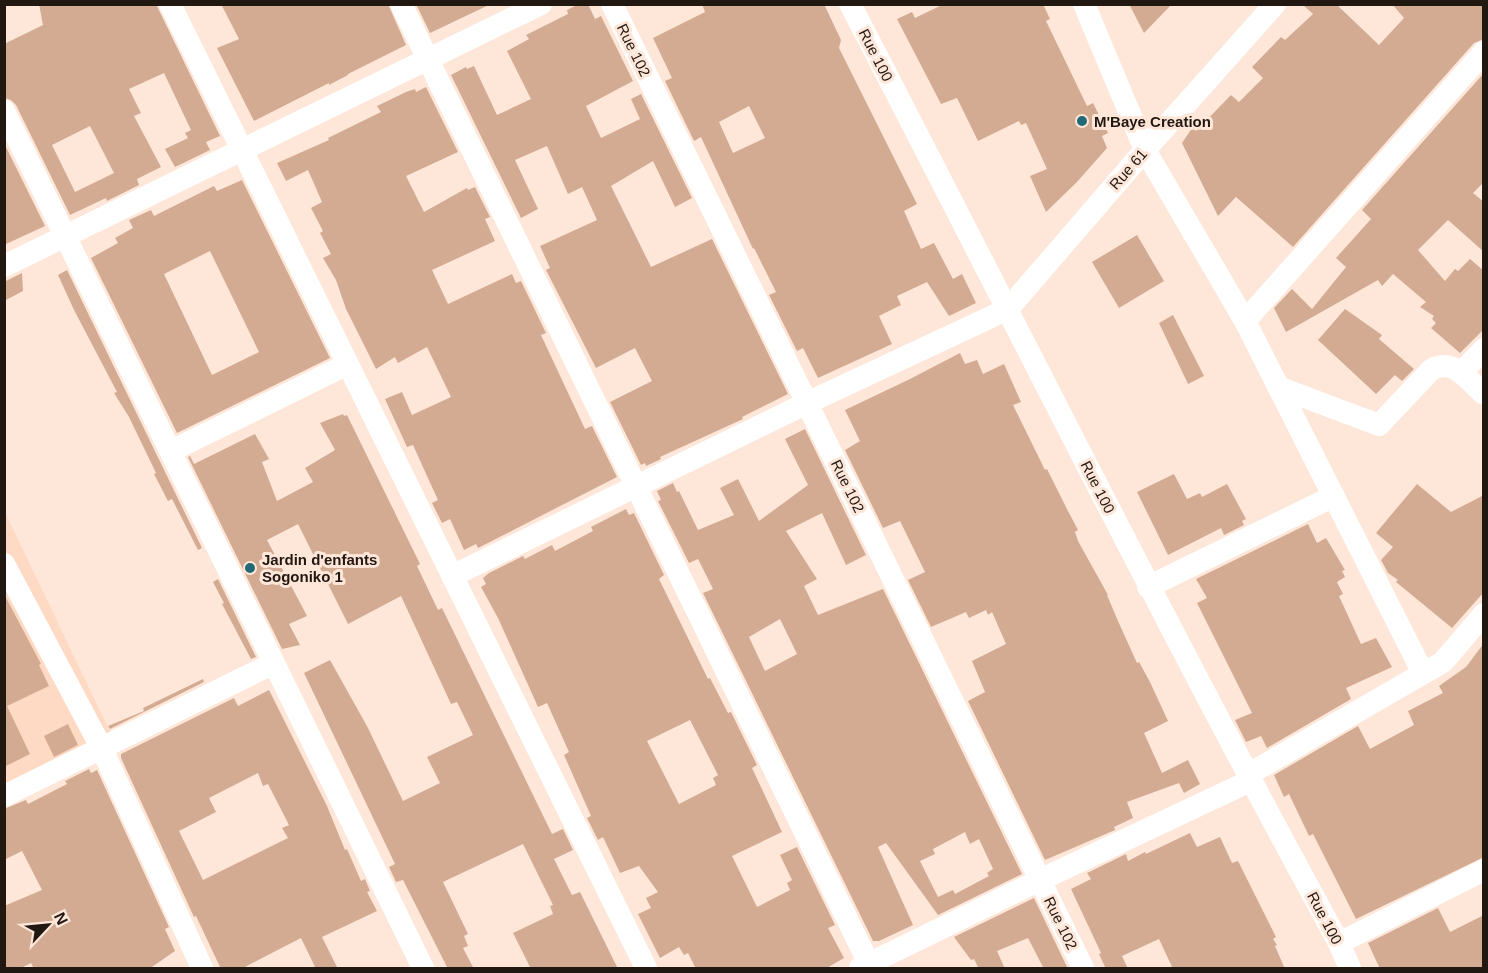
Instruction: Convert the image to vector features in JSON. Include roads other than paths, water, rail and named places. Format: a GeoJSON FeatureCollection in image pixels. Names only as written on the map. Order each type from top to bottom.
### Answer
{"type":"FeatureCollection","features":[{"type":"Feature","properties":{"kind":"street"},"geometry":{"type":"LineString","coordinates":[[170,4],[646,969]]}},
{"type":"Feature","properties":{"kind":"street"},"geometry":{"type":"LineString","coordinates":[[401,4],[867,967],[1249,778],[1443,662],[1484,614]]}},
{"type":"Feature","properties":{"kind":"street"},"geometry":{"type":"LineString","coordinates":[[4,266],[541,4]]}},
{"type":"Feature","properties":{"kind":"street","name":"Rue 102"},"geometry":{"type":"LineString","coordinates":[[612,4],[1083,969]]}},
{"type":"Feature","properties":{"kind":"street","name":"Rue 100"},"geometry":{"type":"LineString","coordinates":[[850,4],[1148,586],[1339,943],[1350,969]]}},
{"type":"Feature","properties":{"kind":"street"},"geometry":{"type":"LineString","coordinates":[[1083,4],[1144,150],[1245,321],[1423,673]]}},
{"type":"Feature","properties":{"kind":"street","name":"Rue 61"},"geometry":{"type":"LineString","coordinates":[[1008,309],[1144,150],[1275,4]]}},
{"type":"Feature","properties":{"kind":"street"},"geometry":{"type":"LineString","coordinates":[[1245,321],[1484,52]]}},
{"type":"Feature","properties":{"kind":"street"},"geometry":{"type":"LineString","coordinates":[[4,111],[423,969]]}},
{"type":"Feature","properties":{"kind":"street"},"geometry":{"type":"LineString","coordinates":[[452,576],[807,403],[1008,309]]}},
{"type":"Feature","properties":{"kind":"street"},"geometry":{"type":"LineString","coordinates":[[1461,374],[1484,349]]}},
{"type":"Feature","properties":{"kind":"street"},"geometry":{"type":"LineString","coordinates":[[171,451],[348,364]]}},
{"type":"Feature","properties":{"kind":"street"},"geometry":{"type":"LineString","coordinates":[[1278,387],[1379,425],[1431,370],[1439,365],[1451,366],[1484,394]]}},
{"type":"Feature","properties":{"kind":"street"},"geometry":{"type":"LineString","coordinates":[[1148,586],[1334,496]]}},
{"type":"Feature","properties":{"kind":"street"},"geometry":{"type":"LineString","coordinates":[[4,564],[100,747],[202,969]]}},
{"type":"Feature","properties":{"kind":"street"},"geometry":{"type":"LineString","coordinates":[[4,796],[274,663]]}},
{"type":"Feature","properties":{"kind":"street"},"geometry":{"type":"LineString","coordinates":[[1339,943],[1484,870]]}},
{"type":"Feature","properties":{"kind":"place","name":"M'Baye Creation"},"geometry":{"type":"Point","coordinates":[1082,121]}},
{"type":"Feature","properties":{"kind":"place","name":"Jardin d'enfants Sogoniko 1"},"geometry":{"type":"Point","coordinates":[250,568]}}]}
